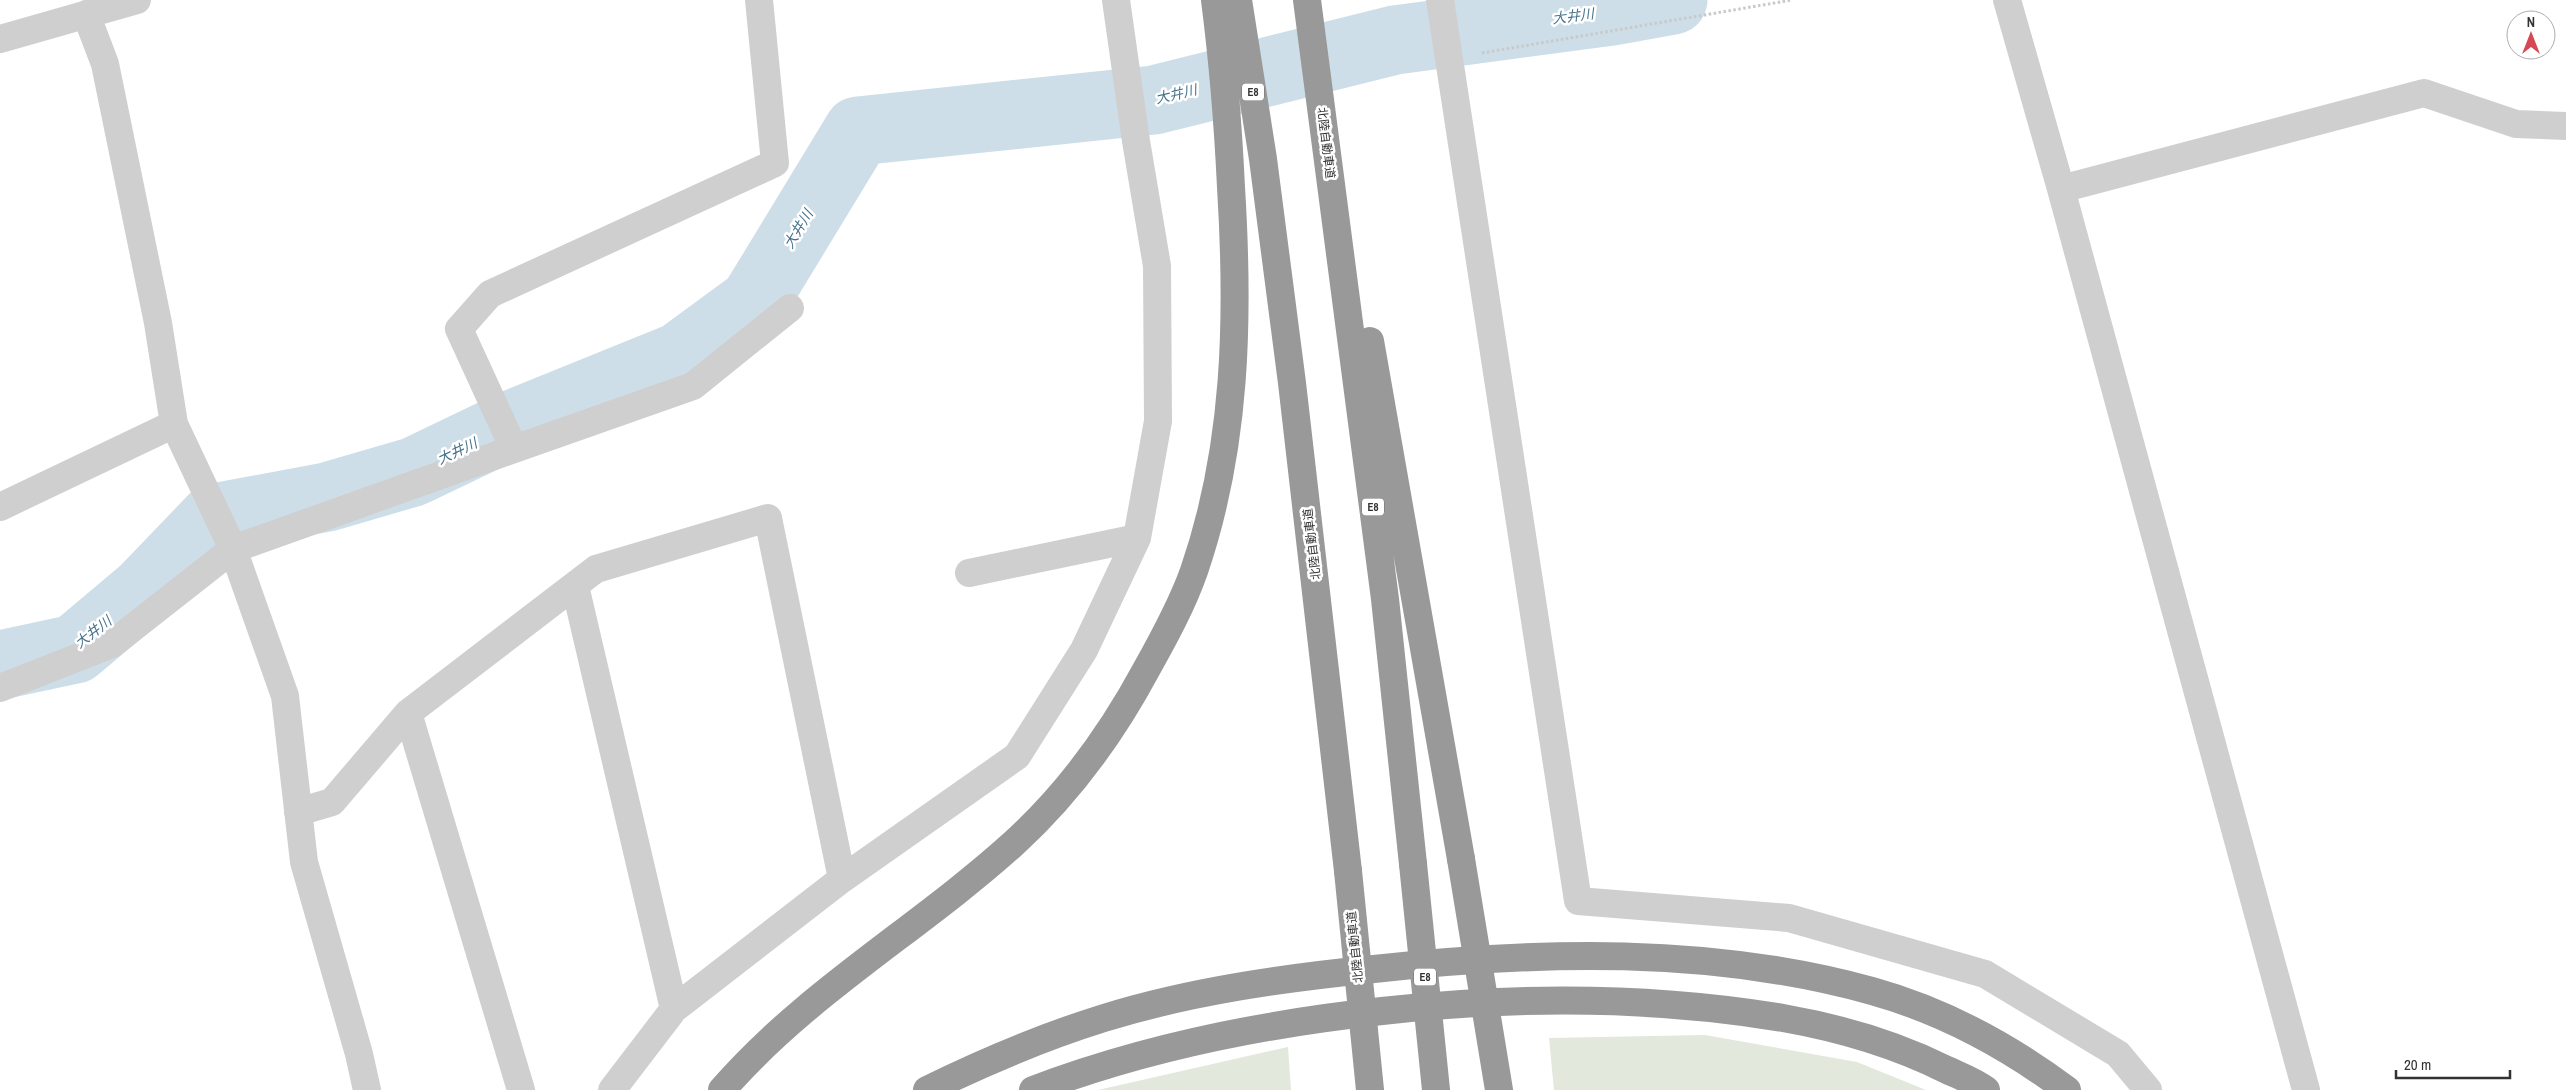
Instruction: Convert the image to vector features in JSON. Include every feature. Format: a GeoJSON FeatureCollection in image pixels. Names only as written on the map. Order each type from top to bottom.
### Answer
{"type":"FeatureCollection","features":[{"type":"Feature","properties":{"kind":"highway"},"geometry":{"type":"LineString","coordinates":[[722,1090],[787,1023],[838,981],[969,882],[1016,842],[1074,781],[1101,746],[1136,690],[1167,632],[1194,573],[1213,509],[1226,444],[1234,378],[1236,315],[1230,166],[1233,18],[1215,0]]}},
{"type":"Feature","properties":{"kind":"highway"},"geometry":{"type":"LineString","coordinates":[[1308,8],[1331,150],[1409,556],[1499,1090]]}},
{"type":"Feature","properties":{"kind":"highway","name":"北陸自動車道"},"geometry":{"type":"LineString","coordinates":[[1233,18],[1263,159],[1321,619],[1370,1090]]}},
{"type":"Feature","properties":{"kind":"highway","name":"北陸自動車道"},"geometry":{"type":"LineString","coordinates":[[1331,150],[1384,589],[1436,1090]]}},
{"type":"Feature","properties":{"kind":"highway"},"geometry":{"type":"LineString","coordinates":[[928,1090],[973,1068],[1035,1042],[1105,1018],[1187,997],[1301,978],[1438,962],[1603,955],[1747,966],[1812,977],[1873,991],[1933,1012],[1985,1035],[2032,1064],[2067,1090]]}},
{"type":"Feature","properties":{"kind":"highway"},"geometry":{"type":"LineString","coordinates":[[1033,1090],[1134,1056],[1270,1025],[1443,1004],[1533,999],[1677,1004],[1745,1012],[1815,1024],[1873,1039],[1928,1060],[1986,1090]]}},
{"type":"Feature","properties":{"kind":"street"},"geometry":{"type":"LineString","coordinates":[[0,39],[137,0]]}},
{"type":"Feature","properties":{"kind":"street"},"geometry":{"type":"LineString","coordinates":[[514,450],[459,329],[490,294],[775,163],[759,0]]}},
{"type":"Feature","properties":{"kind":"street"},"geometry":{"type":"LineString","coordinates":[[612,1090],[674,1009],[842,879],[1017,756],[1084,650],[1137,538],[1158,421],[1157,266],[1136,141],[1130,85],[1116,0]]}},
{"type":"Feature","properties":{"kind":"street"},"geometry":{"type":"LineString","coordinates":[[2007,0],[2061,189],[2306,1090]]}},
{"type":"Feature","properties":{"kind":"street"},"geometry":{"type":"LineString","coordinates":[[86,14],[104,64],[158,323],[174,424],[233,548],[285,696],[304,862],[359,1054],[367,1090]]}},
{"type":"Feature","properties":{"kind":"street"},"geometry":{"type":"LineString","coordinates":[[1445,30],[1578,901],[1790,918],[1985,974],[2118,1054],[2148,1090]]}},
{"type":"Feature","properties":{"kind":"street"},"geometry":{"type":"LineString","coordinates":[[2061,189],[2424,93],[2516,124],[2566,126]]}},
{"type":"Feature","properties":{"kind":"street"},"geometry":{"type":"LineString","coordinates":[[0,688],[112,644],[233,548],[693,386],[790,308]]}},
{"type":"Feature","properties":{"kind":"street"},"geometry":{"type":"LineString","coordinates":[[0,507],[174,424]]}},
{"type":"Feature","properties":{"kind":"street"},"geometry":{"type":"LineString","coordinates":[[298,812],[332,802],[408,713],[596,569],[768,518],[842,879]]}},
{"type":"Feature","properties":{"kind":"street"},"geometry":{"type":"LineString","coordinates":[[969,572],[1137,538]]}},
{"type":"Feature","properties":{"kind":"street"},"geometry":{"type":"LineString","coordinates":[[575,586],[674,1009]]}},
{"type":"Feature","properties":{"kind":"street"},"geometry":{"type":"LineString","coordinates":[[408,713],[521,1090]]}},
{"type":"Feature","properties":{"kind":"path"},"geometry":{"type":"LineString","coordinates":[[1445,30],[1792,0]]}},
{"type":"Feature","properties":{"kind":"shaded area"},"geometry":{"type":"Polygon","coordinates":[[[1705,1035],[1857,1062],[1926,1090],[1554,1090],[1549,1038],[1705,1035]]]}},
{"type":"Feature","properties":{"kind":"shaded area"},"geometry":{"type":"Polygon","coordinates":[[[1288,1047],[1291,1090],[1098,1090],[1288,1047]]]}},
{"type":"Feature","properties":{"kind":"waterway","name":"大井川"},"geometry":{"type":"LineString","coordinates":[[0,665],[75,649],[144,591],[214,518],[327,497],[413,472],[511,425],[679,357],[754,302],[858,131],[1154,100],[1395,40],[1612,11],[1673,0]]}}]}
